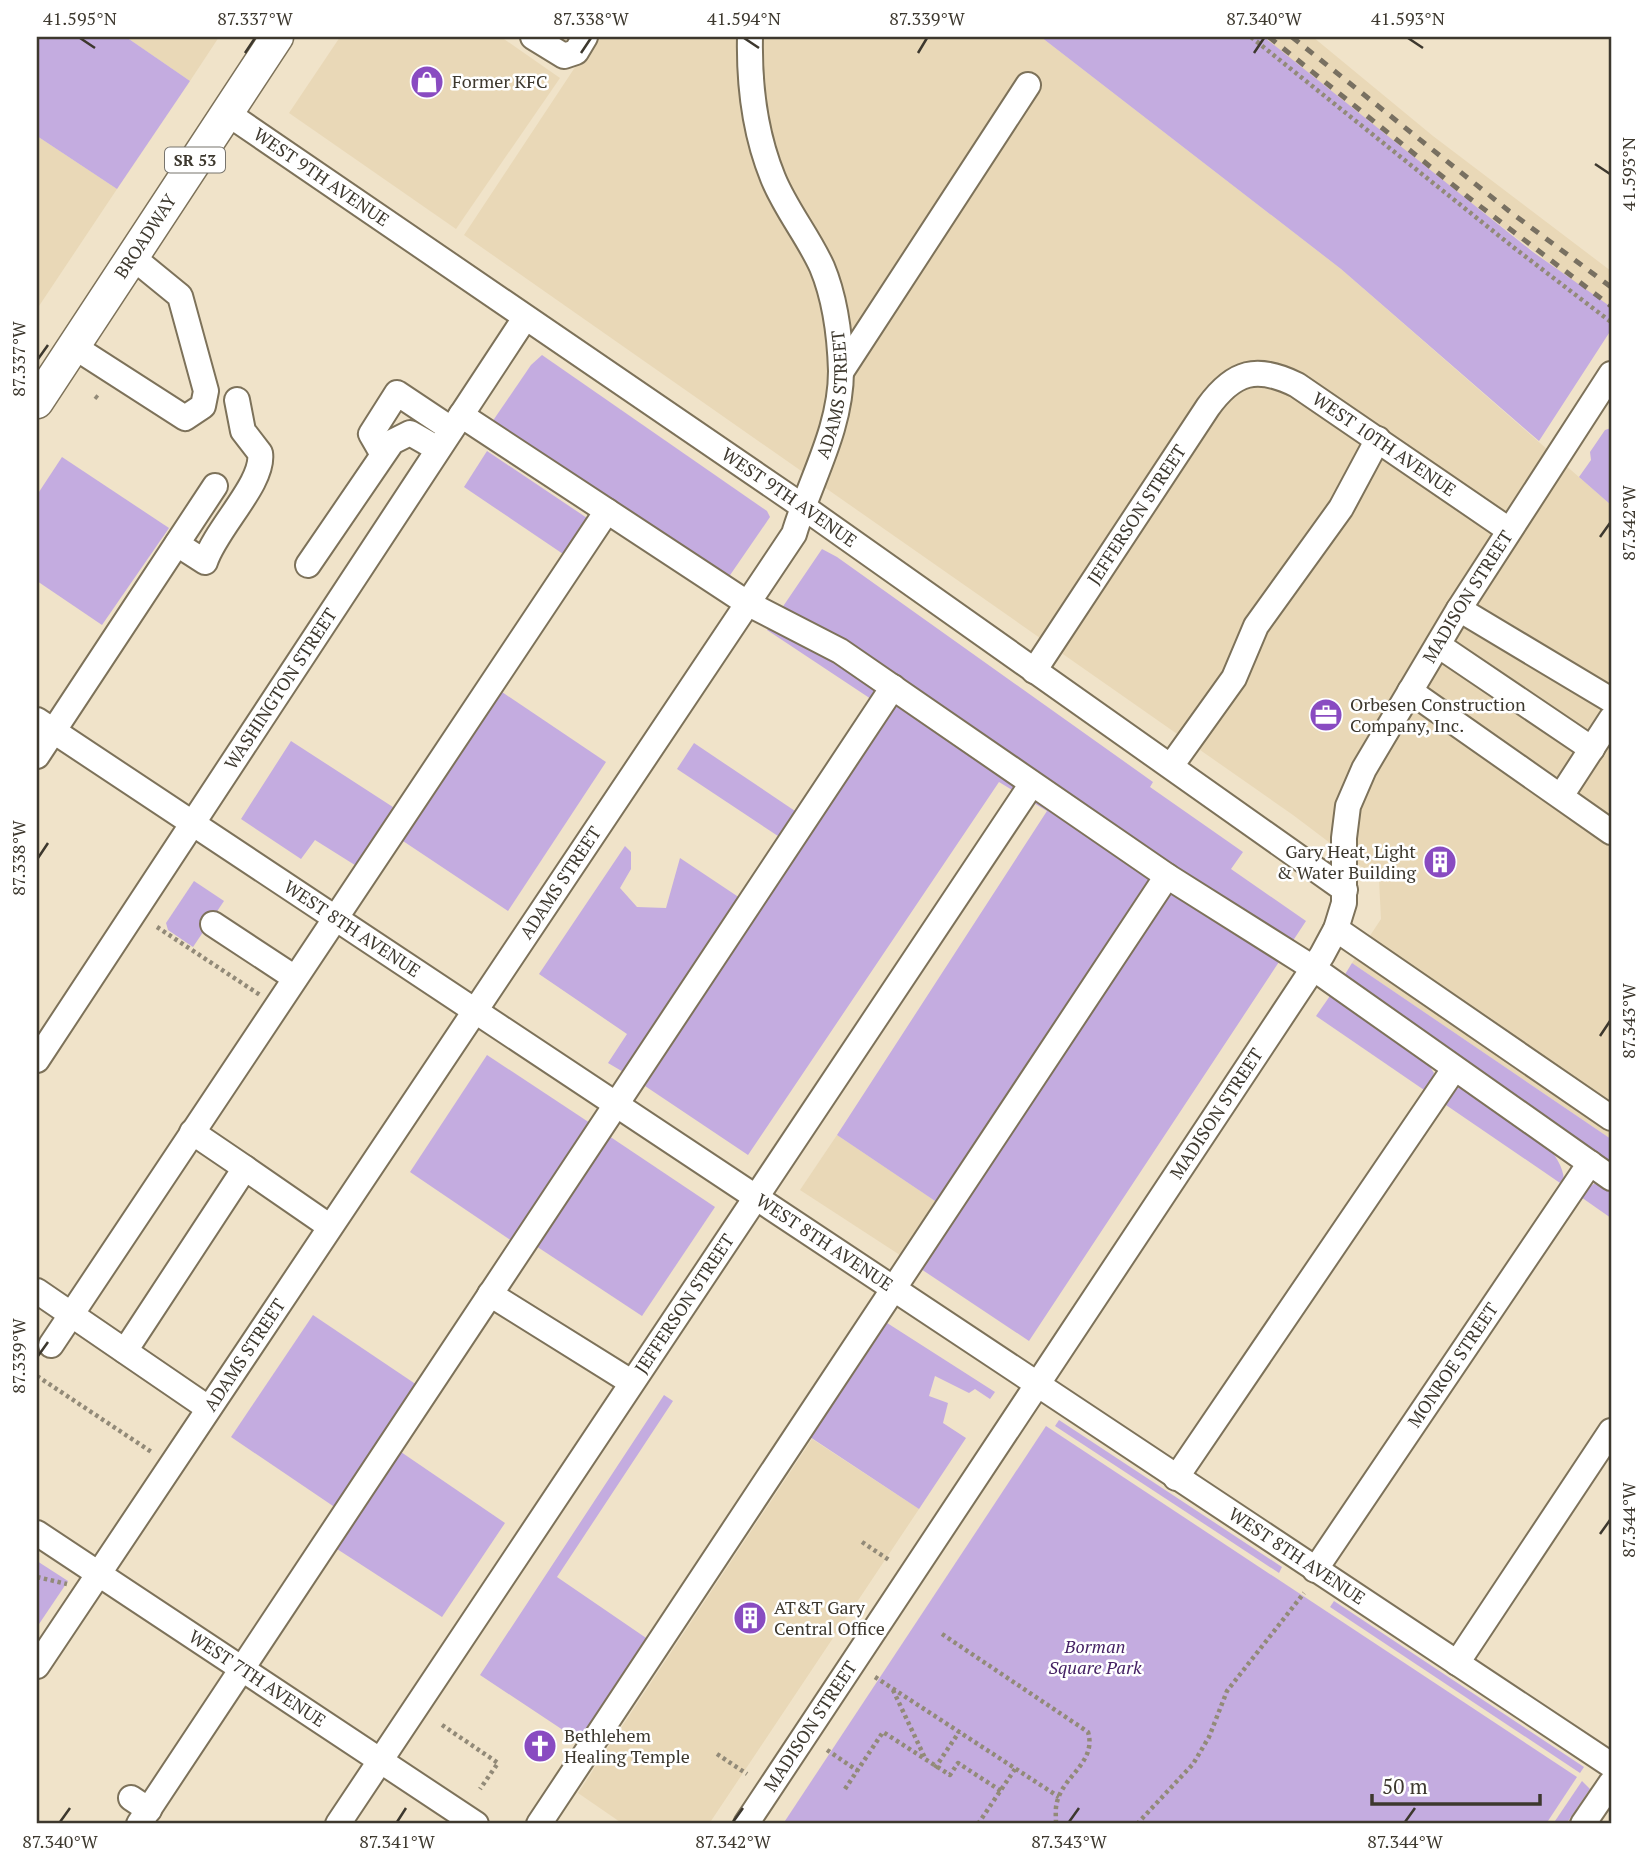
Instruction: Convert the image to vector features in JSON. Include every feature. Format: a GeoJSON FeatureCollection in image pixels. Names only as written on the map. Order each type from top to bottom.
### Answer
{"type":"FeatureCollection","features":[{"type":"Feature","properties":{"kind":"main road","name":"BROADWAY"},"geometry":{"type":"LineString","coordinates":[[37,402],[277,37]]}},
{"type":"Feature","properties":{"kind":"street"},"geometry":{"type":"LineString","coordinates":[[533,37],[564,56],[576,52],[586,37]]}},
{"type":"Feature","properties":{"kind":"street","name":"ADAMS STREET"},"geometry":{"type":"LineString","coordinates":[[37,1665],[794,534],[802,506],[837,417],[841,372],[832,301],[821,267],[783,201],[764,152],[753,96],[750,37]]}},
{"type":"Feature","properties":{"kind":"street"},"geometry":{"type":"LineString","coordinates":[[841,372],[1028,85]]}},
{"type":"Feature","properties":{"kind":"street","name":"WEST 9TH AVENUE"},"geometry":{"type":"LineString","coordinates":[[227,113],[802,506],[1345,890]]}},
{"type":"Feature","properties":{"kind":"street"},"geometry":{"type":"LineString","coordinates":[[73,346],[185,418],[202,406],[206,391],[180,296],[131,257]]}},
{"type":"Feature","properties":{"kind":"street","name":"WASHINGTON STREET"},"geometry":{"type":"LineString","coordinates":[[37,1060],[525,318]]}},
{"type":"Feature","properties":{"kind":"street","name":"WEST 10TH AVENUE"},"geometry":{"type":"LineString","coordinates":[[1253,373],[1269,373],[1297,385],[1509,530]]}},
{"type":"Feature","properties":{"kind":"street","name":"JEFFERSON STREET"},"geometry":{"type":"LineString","coordinates":[[1034,671],[1208,407],[1227,384],[1238,377],[1253,373]]}},
{"type":"Feature","properties":{"kind":"street","name":"MADISON STREET"},"geometry":{"type":"LineString","coordinates":[[746,1824],[1313,968],[1336,929],[1345,890],[1344,838],[1349,806],[1364,769],[1459,609],[1611,374]]}},
{"type":"Feature","properties":{"kind":"street"},"geometry":{"type":"LineString","coordinates":[[382,453],[371,434],[397,393],[450,431],[607,512],[747,603],[840,651],[1031,785],[1167,876],[1313,968],[1611,1178]]}},
{"type":"Feature","properties":{"kind":"street"},"geometry":{"type":"LineString","coordinates":[[177,544],[205,562],[219,531],[257,478],[260,453],[243,431],[237,400]]}},
{"type":"Feature","properties":{"kind":"street"},"geometry":{"type":"LineString","coordinates":[[308,565],[392,442],[410,433],[450,431]]}},
{"type":"Feature","properties":{"kind":"street"},"geometry":{"type":"LineString","coordinates":[[1171,766],[1234,678],[1256,626],[1340,508],[1378,439]]}},
{"type":"Feature","properties":{"kind":"street"},"geometry":{"type":"LineString","coordinates":[[37,757],[45,726],[177,544],[215,486]]}},
{"type":"Feature","properties":{"kind":"street"},"geometry":{"type":"LineString","coordinates":[[51,1345],[607,512]]}},
{"type":"Feature","properties":{"kind":"street"},"geometry":{"type":"LineString","coordinates":[[1459,609],[1611,701]]}},
{"type":"Feature","properties":{"kind":"street"},"geometry":{"type":"LineString","coordinates":[[1438,645],[1592,748]]}},
{"type":"Feature","properties":{"kind":"street"},"geometry":{"type":"LineString","coordinates":[[139,1810],[242,1669],[893,687]]}},
{"type":"Feature","properties":{"kind":"street"},"geometry":{"type":"LineString","coordinates":[[1410,691],[1611,832]]}},
{"type":"Feature","properties":{"kind":"street"},"geometry":{"type":"LineString","coordinates":[[1561,796],[1611,719]]}},
{"type":"Feature","properties":{"kind":"street","name":"WEST 8TH AVENUE"},"geometry":{"type":"LineString","coordinates":[[45,726],[1611,1765]]}},
{"type":"Feature","properties":{"kind":"street","name":"JEFFERSON STREET"},"geometry":{"type":"LineString","coordinates":[[338,1824],[1031,785]]}},
{"type":"Feature","properties":{"kind":"street"},"geometry":{"type":"LineString","coordinates":[[539,1824],[1167,876]]}},
{"type":"Feature","properties":{"kind":"street"},"geometry":{"type":"LineString","coordinates":[[213,924],[295,978]]}},
{"type":"Feature","properties":{"kind":"street"},"geometry":{"type":"LineString","coordinates":[[1336,929],[1611,1118]]}},
{"type":"Feature","properties":{"kind":"street"},"geometry":{"type":"LineString","coordinates":[[1176,1478],[1454,1069]]}},
{"type":"Feature","properties":{"kind":"street"},"geometry":{"type":"LineString","coordinates":[[192,1132],[329,1226]]}},
{"type":"Feature","properties":{"kind":"street","name":"MONROE STREET"},"geometry":{"type":"LineString","coordinates":[[1315,1570],[1590,1163]]}},
{"type":"Feature","properties":{"kind":"street"},"geometry":{"type":"LineString","coordinates":[[125,1351],[245,1168]]}},
{"type":"Feature","properties":{"kind":"street"},"geometry":{"type":"LineString","coordinates":[[37,1291],[208,1408]]}},
{"type":"Feature","properties":{"kind":"street"},"geometry":{"type":"LineString","coordinates":[[490,1294],[631,1382]]}},
{"type":"Feature","properties":{"kind":"street"},"geometry":{"type":"LineString","coordinates":[[1457,1663],[1611,1432]]}},
{"type":"Feature","properties":{"kind":"street","name":"WEST 7TH AVENUE"},"geometry":{"type":"LineString","coordinates":[[37,1533],[476,1824]]}},
{"type":"Feature","properties":{"kind":"street"},"geometry":{"type":"LineString","coordinates":[[1583,1824],[1611,1783]]}},
{"type":"Feature","properties":{"kind":"path"},"geometry":{"type":"LineString","coordinates":[[1251,37],[1611,322]]}},
{"type":"Feature","properties":{"kind":"path"},"geometry":{"type":"LineString","coordinates":[[158,927],[267,1000]]}},
{"type":"Feature","properties":{"kind":"path"},"geometry":{"type":"LineString","coordinates":[[37,1376],[154,1453]]}},
{"type":"Feature","properties":{"kind":"path"},"geometry":{"type":"LineString","coordinates":[[862,1542],[889,1560]]}},
{"type":"Feature","properties":{"kind":"path"},"geometry":{"type":"LineString","coordinates":[[37,1577],[68,1584]]}},
{"type":"Feature","properties":{"kind":"path"},"geometry":{"type":"LineString","coordinates":[[1137,1824],[1193,1764],[1209,1737],[1227,1691],[1304,1593]]}},
{"type":"Feature","properties":{"kind":"path"},"geometry":{"type":"LineString","coordinates":[[942,1634],[1088,1732],[1090,1743],[1087,1756],[1059,1797],[1058,1822]]}},
{"type":"Feature","properties":{"kind":"path"},"geometry":{"type":"LineString","coordinates":[[995,1669],[999,1663]]}},
{"type":"Feature","properties":{"kind":"path"},"geometry":{"type":"LineString","coordinates":[[875,1676],[1059,1797]]}},
{"type":"Feature","properties":{"kind":"path"},"geometry":{"type":"LineString","coordinates":[[892,1688],[925,1759]]}},
{"type":"Feature","properties":{"kind":"path"},"geometry":{"type":"LineString","coordinates":[[442,1725],[498,1763],[480,1789]]}},
{"type":"Feature","properties":{"kind":"path"},"geometry":{"type":"LineString","coordinates":[[845,1789],[883,1732],[950,1775],[958,1763],[1001,1791]]}},
{"type":"Feature","properties":{"kind":"path"},"geometry":{"type":"LineString","coordinates":[[936,1767],[959,1732]]}},
{"type":"Feature","properties":{"kind":"path"},"geometry":{"type":"LineString","coordinates":[[827,1750],[858,1771]]}},
{"type":"Feature","properties":{"kind":"path"},"geometry":{"type":"LineString","coordinates":[[717,1754],[747,1774]]}},
{"type":"Feature","properties":{"kind":"path"},"geometry":{"type":"LineString","coordinates":[[978,1824],[1016,1769]]}},
{"type":"Feature","properties":{"kind":"shaded area"},"geometry":{"type":"Polygon","coordinates":[[[126,37],[219,37],[190,81],[126,37]]]}},
{"type":"Feature","properties":{"kind":"shaded area"},"geometry":{"type":"Polygon","coordinates":[[[340,37],[501,37],[560,78],[456,229],[289,113],[340,37]]]}},
{"type":"Feature","properties":{"kind":"shaded area"},"geometry":{"type":"Polygon","coordinates":[[[595,37],[1041,37],[1341,269],[1611,505],[1611,1139],[1352,963],[1381,919],[1379,880],[1293,815],[464,235],[595,37]]]}},
{"type":"Feature","properties":{"kind":"shaded area"},"geometry":{"type":"Polygon","coordinates":[[[1264,37],[1313,37],[1433,136],[1611,271],[1611,311],[1359,116],[1264,37]]]}},
{"type":"Feature","properties":{"kind":"shaded area"},"geometry":{"type":"Polygon","coordinates":[[[37,136],[117,189],[37,309],[37,136]]]}},
{"type":"Feature","properties":{"kind":"shaded area"},"geometry":{"type":"Polygon","coordinates":[[[837,1135],[938,1203],[903,1257],[800,1190],[837,1135]]]}},
{"type":"Feature","properties":{"kind":"shaded area"},"geometry":{"type":"Polygon","coordinates":[[[812,1439],[919,1509],[709,1824],[623,1824],[578,1793],[812,1439]]]}},
{"type":"Feature","properties":{"kind":"green space"},"geometry":{"type":"Polygon","coordinates":[[[37,37],[126,37],[190,81],[117,189],[37,136],[37,37]]]}},
{"type":"Feature","properties":{"kind":"green space"},"geometry":{"type":"Polygon","coordinates":[[[1041,37],[1264,37],[1533,252],[1611,307],[1611,330],[1539,441],[1341,269],[1041,37]]]}},
{"type":"Feature","properties":{"kind":"green space"},"geometry":{"type":"Polygon","coordinates":[[[542,355],[767,511],[770,517],[726,581],[490,425],[531,365],[542,355]]]}},
{"type":"Feature","properties":{"kind":"green space"},"geometry":{"type":"Polygon","coordinates":[[[1611,428],[1611,505],[1579,477],[1591,460],[1590,452],[1605,430],[1611,428]]]}},
{"type":"Feature","properties":{"kind":"green space"},"geometry":{"type":"Polygon","coordinates":[[[487,451],[590,520],[566,556],[464,487],[487,451]]]}},
{"type":"Feature","properties":{"kind":"green space"},"geometry":{"type":"Polygon","coordinates":[[[62,457],[169,528],[102,625],[37,581],[37,495],[62,457]]]}},
{"type":"Feature","properties":{"kind":"green space"},"geometry":{"type":"Polygon","coordinates":[[[822,549],[1153,782],[1150,787],[1243,852],[1231,869],[1306,921],[1029,1341],[921,1269],[938,1203],[837,1135],[1047,811],[999,782],[748,1155],[645,1086],[892,709],[871,699],[767,630],[822,549]]]}},
{"type":"Feature","properties":{"kind":"green space"},"geometry":{"type":"Polygon","coordinates":[[[502,692],[606,762],[508,911],[403,841],[502,692]]]}},
{"type":"Feature","properties":{"kind":"green space"},"geometry":{"type":"Polygon","coordinates":[[[291,741],[396,809],[358,867],[315,840],[301,859],[241,819],[291,741]]]}},
{"type":"Feature","properties":{"kind":"green space"},"geometry":{"type":"Polygon","coordinates":[[[694,743],[798,813],[781,838],[677,769],[694,743]]]}},
{"type":"Feature","properties":{"kind":"green space"},"geometry":{"type":"Polygon","coordinates":[[[625,846],[631,852],[631,869],[620,888],[637,907],[666,908],[680,858],[740,898],[625,1073],[608,1063],[627,1034],[539,974],[625,846]]]}},
{"type":"Feature","properties":{"kind":"green space"},"geometry":{"type":"Polygon","coordinates":[[[194,881],[224,901],[193,947],[168,930],[166,923],[194,881]]]}},
{"type":"Feature","properties":{"kind":"green space"},"geometry":{"type":"Polygon","coordinates":[[[1352,963],[1611,1139],[1611,1168],[1344,976],[1352,963]]]}},
{"type":"Feature","properties":{"kind":"green space"},"geometry":{"type":"Polygon","coordinates":[[[1332,993],[1428,1064],[1434,1073],[1427,1092],[1316,1016],[1332,993]]]}},
{"type":"Feature","properties":{"kind":"green space"},"geometry":{"type":"Polygon","coordinates":[[[487,1055],[590,1123],[512,1241],[410,1172],[487,1055]]]}},
{"type":"Feature","properties":{"kind":"green space"},"geometry":{"type":"Polygon","coordinates":[[[1459,1087],[1504,1114],[1547,1145],[1562,1169],[1563,1185],[1443,1103],[1459,1087]]]}},
{"type":"Feature","properties":{"kind":"green space"},"geometry":{"type":"Polygon","coordinates":[[[609,1136],[715,1207],[642,1316],[536,1246],[609,1136]]]}},
{"type":"Feature","properties":{"kind":"green space"},"geometry":{"type":"Polygon","coordinates":[[[1595,1183],[1611,1185],[1611,1218],[1578,1195],[1595,1183]]]}},
{"type":"Feature","properties":{"kind":"green space"},"geometry":{"type":"Polygon","coordinates":[[[313,1315],[417,1385],[336,1508],[231,1437],[313,1315]]]}},
{"type":"Feature","properties":{"kind":"green space"},"geometry":{"type":"Polygon","coordinates":[[[884,1321],[995,1392],[990,1399],[975,1389],[969,1393],[935,1376],[929,1396],[948,1403],[943,1423],[966,1438],[919,1509],[807,1435],[884,1321]]]}},
{"type":"Feature","properties":{"kind":"green space"},"geometry":{"type":"Polygon","coordinates":[[[664,1395],[673,1401],[557,1577],[652,1642],[584,1744],[480,1675],[664,1395]]]}},
{"type":"Feature","properties":{"kind":"green space"},"geometry":{"type":"Polygon","coordinates":[[[1059,1420],[1282,1567],[1279,1573],[1055,1426],[1059,1420]]]}},
{"type":"Feature","properties":{"kind":"green space","name":"Borman Square Park"},"geometry":{"type":"Polygon","coordinates":[[[1046,1426],[1577,1777],[1546,1824],[783,1824],[1046,1426]]]}},
{"type":"Feature","properties":{"kind":"green space"},"geometry":{"type":"Polygon","coordinates":[[[401,1452],[505,1523],[442,1617],[337,1549],[401,1452]]]}},
{"type":"Feature","properties":{"kind":"green space"},"geometry":{"type":"Polygon","coordinates":[[[37,1561],[68,1581],[37,1627],[37,1561]]]}},
{"type":"Feature","properties":{"kind":"green space"},"geometry":{"type":"Polygon","coordinates":[[[1334,1601],[1584,1767],[1580,1773],[1330,1607],[1334,1601]]]}},
{"type":"Feature","properties":{"kind":"green space"},"geometry":{"type":"Polygon","coordinates":[[[1582,1781],[1590,1789],[1566,1824],[1553,1824],[1582,1781]]]}},
{"type":"Feature","properties":{"kind":"railway"},"geometry":{"type":"LineString","coordinates":[[1269,37],[1468,197],[1611,306]]}},
{"type":"Feature","properties":{"kind":"railway"},"geometry":{"type":"LineString","coordinates":[[1292,37],[1509,211],[1611,287]]}},
{"type":"Feature","properties":{"kind":"place","name":"Former KFC"},"geometry":{"type":"Point","coordinates":[427,82]}},
{"type":"Feature","properties":{"kind":"place","name":"Orbesen Construction Company, Inc."},"geometry":{"type":"Point","coordinates":[1326,715]}},
{"type":"Feature","properties":{"kind":"place","name":"Gary Heat, Light & Water Building"},"geometry":{"type":"Point","coordinates":[1440,862]}},
{"type":"Feature","properties":{"kind":"place","name":"AT&T Gary Central Office"},"geometry":{"type":"Point","coordinates":[750,1618]}},
{"type":"Feature","properties":{"kind":"place","name":"Bethlehem Healing Temple"},"geometry":{"type":"Point","coordinates":[540,1746]}}]}
